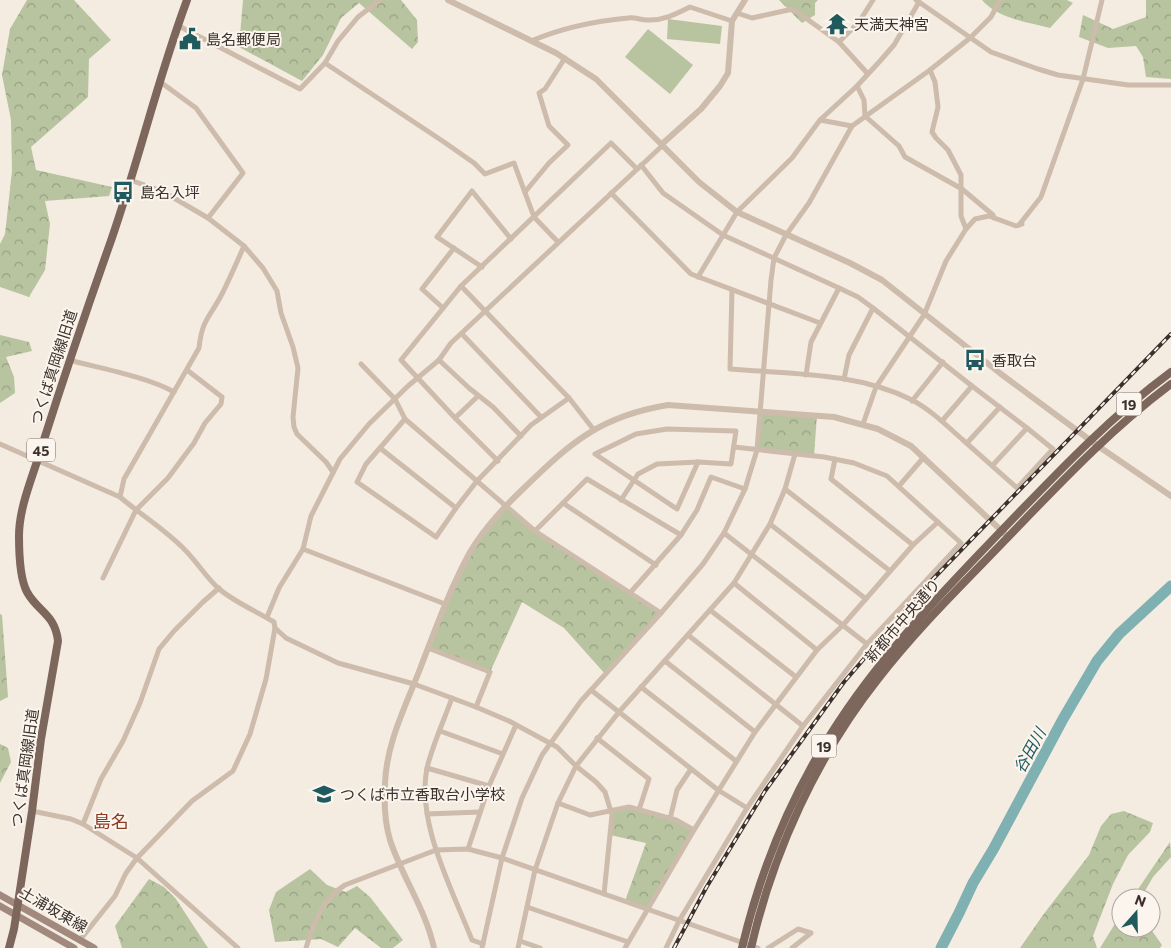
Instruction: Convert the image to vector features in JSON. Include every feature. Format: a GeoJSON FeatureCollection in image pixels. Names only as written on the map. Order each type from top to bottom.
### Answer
{"type":"FeatureCollection","features":[{"type":"Feature","properties":{"kind":"main road","name":"つくば真岡線旧道"},"geometry":{"type":"LineString","coordinates":[[9,948],[32,811],[40,739],[58,641],[56,628],[49,617],[26,591],[19,534],[21,520],[69,360],[113,236],[159,81],[187,0]]}},
{"type":"Feature","properties":{"kind":"main road","name":"新都市中央通り"},"geometry":{"type":"LineString","coordinates":[[742,946],[755,899],[795,800],[847,709],[912,626],[1001,531],[1091,440],[1129,405],[1171,372]]}},
{"type":"Feature","properties":{"kind":"main road","name":"新都市中央通り"},"geometry":{"type":"LineString","coordinates":[[754,947],[763,904],[790,832],[816,776],[854,712],[878,679],[921,629],[1098,446],[1171,384]]}},
{"type":"Feature","properties":{"kind":"main road","name":"土浦坂東線"},"geometry":{"type":"LineString","coordinates":[[0,895],[94,948]]}},
{"type":"Feature","properties":{"kind":"main road","name":"土浦坂東線"},"geometry":{"type":"LineString","coordinates":[[0,906],[74,948]]}},
{"type":"Feature","properties":{"kind":"street"},"geometry":{"type":"LineString","coordinates":[[177,26],[300,89],[325,63],[338,41],[358,17],[380,0]]}},
{"type":"Feature","properties":{"kind":"street"},"geometry":{"type":"LineString","coordinates":[[448,0],[565,58],[603,84],[700,182],[737,212],[850,263],[876,277],[1001,374],[1098,446],[1171,496]]}},
{"type":"Feature","properties":{"kind":"street"},"geometry":{"type":"LineString","coordinates":[[267,617],[278,588],[303,549],[311,516],[340,458],[395,398],[439,360],[451,343],[701,110],[728,73],[732,21],[745,0]]}},
{"type":"Feature","properties":{"kind":"street"},"geometry":{"type":"LineString","coordinates":[[839,42],[859,22],[873,0]]}},
{"type":"Feature","properties":{"kind":"street"},"geometry":{"type":"LineString","coordinates":[[452,698],[427,768],[426,814],[430,834],[472,940],[483,946],[502,858],[522,798],[542,755],[591,690],[703,564],[724,533],[745,489],[757,450],[768,303],[774,258],[786,234],[809,203],[852,126],[930,70],[970,38],[991,16],[1000,0]]}},
{"type":"Feature","properties":{"kind":"street"},"geometry":{"type":"LineString","coordinates":[[863,424],[876,387],[924,315],[946,260],[966,229],[975,219],[989,216],[1020,225],[1041,197],[1083,79],[1102,0]]}},
{"type":"Feature","properties":{"kind":"street"},"geometry":{"type":"LineString","coordinates":[[698,277],[737,212],[792,158],[820,120],[857,86],[894,45],[918,1],[990,52],[1038,69],[1083,79],[1128,85],[1171,85]]}},
{"type":"Feature","properties":{"kind":"street"},"geometry":{"type":"LineString","coordinates":[[531,40],[577,25],[631,17],[645,20],[662,20],[690,7],[732,21]]}},
{"type":"Feature","properties":{"kind":"street"},"geometry":{"type":"LineString","coordinates":[[737,12],[752,18],[793,9],[839,42],[868,74]]}},
{"type":"Feature","properties":{"kind":"street"},"geometry":{"type":"LineString","coordinates":[[525,192],[549,163],[568,145],[549,126],[540,93],[545,89],[565,58]]}},
{"type":"Feature","properties":{"kind":"street"},"geometry":{"type":"LineString","coordinates":[[325,63],[444,142],[474,163],[485,174],[514,163],[534,217],[558,242]]}},
{"type":"Feature","properties":{"kind":"street"},"geometry":{"type":"LineString","coordinates":[[930,70],[935,82],[938,107],[932,132],[948,150],[961,175],[961,216],[966,229]]}},
{"type":"Feature","properties":{"kind":"street"},"geometry":{"type":"LineString","coordinates":[[159,81],[196,108],[243,173],[208,218]]}},
{"type":"Feature","properties":{"kind":"street"},"geometry":{"type":"LineString","coordinates":[[857,86],[864,100],[865,116],[899,146],[905,158],[962,189],[993,215],[994,218]]}},
{"type":"Feature","properties":{"kind":"street"},"geometry":{"type":"LineString","coordinates":[[820,120],[852,126]]}},
{"type":"Feature","properties":{"kind":"street"},"geometry":{"type":"LineString","coordinates":[[498,461],[401,360],[461,286],[611,143],[639,167],[663,193],[723,234],[839,288],[873,308],[1053,449],[1017,488],[942,421],[912,401],[876,387],[844,379],[730,369],[732,290]]}},
{"type":"Feature","properties":{"kind":"street"},"geometry":{"type":"LineString","coordinates":[[130,180],[162,191],[208,218],[244,246],[263,268],[273,283],[298,368],[293,417],[294,427],[297,434],[326,462],[333,472]]}},
{"type":"Feature","properties":{"kind":"street"},"geometry":{"type":"LineString","coordinates":[[482,266],[437,237],[472,191],[511,239]]}},
{"type":"Feature","properties":{"kind":"street"},"geometry":{"type":"LineString","coordinates":[[611,193],[690,274],[820,323]]}},
{"type":"Feature","properties":{"kind":"street"},"geometry":{"type":"LineString","coordinates":[[120,497],[124,479],[200,348],[201,330],[205,320],[222,295],[244,246]]}},
{"type":"Feature","properties":{"kind":"street"},"geometry":{"type":"LineString","coordinates":[[443,308],[422,289],[454,248]]}},
{"type":"Feature","properties":{"kind":"street"},"geometry":{"type":"LineString","coordinates":[[461,286],[569,398],[594,430]]}},
{"type":"Feature","properties":{"kind":"street"},"geometry":{"type":"LineString","coordinates":[[806,375],[811,342],[839,288]]}},
{"type":"Feature","properties":{"kind":"street"},"geometry":{"type":"LineString","coordinates":[[844,379],[849,355],[873,308]]}},
{"type":"Feature","properties":{"kind":"street"},"geometry":{"type":"LineString","coordinates":[[462,334],[541,417]]}},
{"type":"Feature","properties":{"kind":"street"},"geometry":{"type":"LineString","coordinates":[[69,360],[130,376],[174,392]]}},
{"type":"Feature","properties":{"kind":"street"},"geometry":{"type":"LineString","coordinates":[[439,360],[478,396],[493,407],[521,436]]}},
{"type":"Feature","properties":{"kind":"street"},"geometry":{"type":"LineString","coordinates":[[912,401],[943,362]]}},
{"type":"Feature","properties":{"kind":"street"},"geometry":{"type":"LineString","coordinates":[[361,364],[395,398],[405,419],[535,531],[661,613]]}},
{"type":"Feature","properties":{"kind":"street"},"geometry":{"type":"LineString","coordinates":[[103,578],[136,510],[168,478],[205,423],[221,404],[222,397],[187,370]]}},
{"type":"Feature","properties":{"kind":"street"},"geometry":{"type":"LineString","coordinates":[[942,421],[972,386]]}},
{"type":"Feature","properties":{"kind":"street"},"geometry":{"type":"LineString","coordinates":[[455,418],[478,396]]}},
{"type":"Feature","properties":{"kind":"street"},"geometry":{"type":"LineString","coordinates":[[405,419],[366,464],[357,482],[436,536],[477,481],[541,417],[569,398]]}},
{"type":"Feature","properties":{"kind":"street"},"geometry":{"type":"LineString","coordinates":[[434,948],[423,913],[390,839],[386,813],[385,783],[391,748],[445,604],[470,553],[506,505],[560,453],[594,430],[621,416],[668,405],[760,410],[834,417],[878,429],[911,446],[1008,537]]}},
{"type":"Feature","properties":{"kind":"street"},"geometry":{"type":"LineString","coordinates":[[967,443],[1000,407]]}},
{"type":"Feature","properties":{"kind":"street"},"geometry":{"type":"LineString","coordinates":[[992,466],[1027,428]]}},
{"type":"Feature","properties":{"kind":"street"},"geometry":{"type":"LineString","coordinates":[[621,500],[634,481],[638,474],[657,464],[698,462],[730,464],[736,431],[667,429],[636,434],[595,454],[634,481],[677,509],[698,462]]}},
{"type":"Feature","properties":{"kind":"street"},"geometry":{"type":"LineString","coordinates":[[0,444],[38,459],[120,497],[162,529],[186,551],[219,588],[234,599],[267,617],[274,622],[275,628],[266,679],[250,734],[233,771],[192,801],[137,858],[126,873],[114,896],[80,940]]}},
{"type":"Feature","properties":{"kind":"street"},"geometry":{"type":"LineString","coordinates":[[666,948],[679,921],[747,808],[803,726],[867,644],[961,543],[887,476],[854,463],[835,459],[734,447]]}},
{"type":"Feature","properties":{"kind":"street"},"geometry":{"type":"LineString","coordinates":[[380,448],[456,508]]}},
{"type":"Feature","properties":{"kind":"street"},"geometry":{"type":"LineString","coordinates":[[518,948],[535,870],[558,803],[576,766],[619,712],[734,583],[770,524],[785,489],[795,454]]}},
{"type":"Feature","properties":{"kind":"street"},"geometry":{"type":"LineString","coordinates":[[899,486],[924,457]]}},
{"type":"Feature","properties":{"kind":"street"},"geometry":{"type":"LineString","coordinates":[[835,459],[830,479],[913,545]]}},
{"type":"Feature","properties":{"kind":"street"},"geometry":{"type":"LineString","coordinates":[[630,592],[681,535],[697,510],[711,477],[745,489]]}},
{"type":"Feature","properties":{"kind":"street"},"geometry":{"type":"LineString","coordinates":[[535,531],[587,480],[681,535]]}},
{"type":"Feature","properties":{"kind":"street"},"geometry":{"type":"LineString","coordinates":[[785,489],[890,571]]}},
{"type":"Feature","properties":{"kind":"street"},"geometry":{"type":"LineString","coordinates":[[563,503],[656,565]]}},
{"type":"Feature","properties":{"kind":"street"},"geometry":{"type":"LineString","coordinates":[[625,948],[718,790],[755,732],[817,650],[843,625],[913,545],[938,522]]}},
{"type":"Feature","properties":{"kind":"street"},"geometry":{"type":"LineString","coordinates":[[770,524],[866,599]]}},
{"type":"Feature","properties":{"kind":"street"},"geometry":{"type":"LineString","coordinates":[[724,533],[867,644]]}},
{"type":"Feature","properties":{"kind":"street"},"geometry":{"type":"LineString","coordinates":[[303,549],[445,604]]}},
{"type":"Feature","properties":{"kind":"street"},"geometry":{"type":"LineString","coordinates":[[734,583],[817,650]]}},
{"type":"Feature","properties":{"kind":"street"},"geometry":{"type":"LineString","coordinates":[[84,824],[101,779],[123,741],[140,703],[159,649],[180,625],[219,588]]}},
{"type":"Feature","properties":{"kind":"street"},"geometry":{"type":"LineString","coordinates":[[710,610],[796,677]]}},
{"type":"Feature","properties":{"kind":"street"},"geometry":{"type":"LineString","coordinates":[[275,628],[286,638],[338,663],[414,684],[452,698],[476,707],[550,742],[605,792],[612,815],[604,894]]}},
{"type":"Feature","properties":{"kind":"street"},"geometry":{"type":"LineString","coordinates":[[688,635],[803,726]]}},
{"type":"Feature","properties":{"kind":"street"},"geometry":{"type":"LineString","coordinates":[[428,648],[490,672],[476,707]]}},
{"type":"Feature","properties":{"kind":"street"},"geometry":{"type":"LineString","coordinates":[[665,661],[755,732]]}},
{"type":"Feature","properties":{"kind":"street"},"geometry":{"type":"LineString","coordinates":[[641,687],[736,761]]}},
{"type":"Feature","properties":{"kind":"street"},"geometry":{"type":"LineString","coordinates":[[591,690],[718,790],[747,808]]}},
{"type":"Feature","properties":{"kind":"street"},"geometry":{"type":"LineString","coordinates":[[468,849],[489,786],[516,725]]}},
{"type":"Feature","properties":{"kind":"street"},"geometry":{"type":"LineString","coordinates":[[440,731],[503,754]]}},
{"type":"Feature","properties":{"kind":"street"},"geometry":{"type":"LineString","coordinates":[[597,738],[649,778],[640,810]]}},
{"type":"Feature","properties":{"kind":"street"},"geometry":{"type":"LineString","coordinates":[[427,768],[489,786]]}},
{"type":"Feature","properties":{"kind":"street"},"geometry":{"type":"LineString","coordinates":[[670,819],[677,790],[691,769]]}},
{"type":"Feature","properties":{"kind":"street"},"geometry":{"type":"LineString","coordinates":[[558,803],[590,815],[629,807],[676,820],[694,830]]}},
{"type":"Feature","properties":{"kind":"street"},"geometry":{"type":"LineString","coordinates":[[32,811],[71,819],[84,824],[137,858],[238,948]]}},
{"type":"Feature","properties":{"kind":"street"},"geometry":{"type":"LineString","coordinates":[[426,814],[480,812]]}},
{"type":"Feature","properties":{"kind":"street"},"geometry":{"type":"LineString","coordinates":[[306,948],[320,912],[337,890],[436,850],[468,849],[502,858],[604,894],[742,946],[754,947]]}},
{"type":"Feature","properties":{"kind":"street"},"geometry":{"type":"LineString","coordinates":[[527,906],[628,942]]}},
{"type":"Feature","properties":{"kind":"street"},"geometry":{"type":"LineString","coordinates":[[768,948],[798,929],[811,933],[792,948]]}},
{"type":"Feature","properties":{"kind":"street"},"geometry":{"type":"LineString","coordinates":[[520,941],[540,948]]}},
{"type":"Feature","properties":{"kind":"green space"},"geometry":{"type":"Polygon","coordinates":[[[27,0],[74,0],[111,40],[89,59],[88,97],[31,147],[36,170],[112,187],[109,196],[45,201],[50,224],[45,270],[29,297],[0,287],[0,244],[5,234],[12,171],[11,120],[2,75],[10,29],[27,0]]]}},
{"type":"Feature","properties":{"kind":"green space"},"geometry":{"type":"Polygon","coordinates":[[[243,0],[401,0],[417,20],[418,42],[412,49],[359,3],[341,18],[323,55],[302,81],[239,47],[243,0]]]}},
{"type":"Feature","properties":{"kind":"green space"},"geometry":{"type":"Polygon","coordinates":[[[779,0],[818,0],[815,3],[815,15],[802,23],[779,0]]]}},
{"type":"Feature","properties":{"kind":"green space"},"geometry":{"type":"Polygon","coordinates":[[[982,0],[1067,0],[1073,3],[1050,28],[1005,16],[996,12],[982,0]]]}},
{"type":"Feature","properties":{"kind":"green space"},"geometry":{"type":"Polygon","coordinates":[[[1146,0],[1171,0],[1171,79],[1146,77],[1143,57],[1136,46],[1108,48],[1079,37],[1083,15],[1113,29],[1146,17],[1146,0]]]}},
{"type":"Feature","properties":{"kind":"green space"},"geometry":{"type":"Polygon","coordinates":[[[668,19],[722,26],[720,44],[667,39],[668,19]]]}},
{"type":"Feature","properties":{"kind":"green space"},"geometry":{"type":"Polygon","coordinates":[[[648,29],[693,65],[670,94],[625,57],[648,29]]]}},
{"type":"Feature","properties":{"kind":"green space"},"geometry":{"type":"Polygon","coordinates":[[[0,335],[29,342],[32,351],[6,357],[14,377],[15,393],[0,403],[0,335]]]}},
{"type":"Feature","properties":{"kind":"green space"},"geometry":{"type":"Polygon","coordinates":[[[760,410],[817,415],[814,456],[757,450],[760,410]]]}},
{"type":"Feature","properties":{"kind":"green space"},"geometry":{"type":"Polygon","coordinates":[[[506,505],[535,531],[661,613],[606,675],[564,628],[522,602],[490,672],[428,648],[469,553],[506,505]]]}},
{"type":"Feature","properties":{"kind":"green space"},"geometry":{"type":"Polygon","coordinates":[[[0,614],[2,615],[8,697],[0,701],[0,614]]]}},
{"type":"Feature","properties":{"kind":"green space"},"geometry":{"type":"Polygon","coordinates":[[[0,744],[8,748],[11,762],[0,783],[0,744]]]}},
{"type":"Feature","properties":{"kind":"green space"},"geometry":{"type":"Polygon","coordinates":[[[629,807],[670,819],[694,830],[648,910],[625,901],[646,843],[610,835],[611,810],[629,807]]]}},
{"type":"Feature","properties":{"kind":"green space"},"geometry":{"type":"Polygon","coordinates":[[[1124,811],[1153,823],[1150,832],[1128,855],[1111,888],[1093,936],[1097,948],[1020,948],[1089,855],[1101,826],[1111,814],[1124,811]]]}},
{"type":"Feature","properties":{"kind":"green space"},"geometry":{"type":"Polygon","coordinates":[[[1170,842],[1171,857],[1153,877],[1147,888],[1139,888],[1170,842]]]}},
{"type":"Feature","properties":{"kind":"green space"},"geometry":{"type":"Polygon","coordinates":[[[310,869],[327,885],[346,892],[357,886],[370,897],[403,940],[393,948],[381,948],[355,928],[338,947],[321,939],[275,942],[269,910],[276,892],[310,869]]]}},
{"type":"Feature","properties":{"kind":"green space"},"geometry":{"type":"Polygon","coordinates":[[[149,879],[164,887],[176,899],[208,948],[122,948],[115,926],[149,879]]]}},
{"type":"Feature","properties":{"kind":"green space"},"geometry":{"type":"Polygon","coordinates":[[[1111,930],[1111,938],[1157,938],[1162,945],[1160,948],[1100,948],[1111,930]]]}},
{"type":"Feature","properties":{"kind":"waterway","name":"谷田川"},"geometry":{"type":"LineString","coordinates":[[941,948],[973,883],[1097,661],[1119,634],[1171,586]]}},
{"type":"Feature","properties":{"kind":"railway"},"geometry":{"type":"LineString","coordinates":[[674,948],[706,888],[765,791],[844,682],[932,580],[1171,334]]}},
{"type":"Feature","properties":{"kind":"place","name":"天満天神宮"},"geometry":{"type":"Point","coordinates":[837,24]}},
{"type":"Feature","properties":{"kind":"place","name":"島名郵便局"},"geometry":{"type":"Point","coordinates":[190,39]}},
{"type":"Feature","properties":{"kind":"place","name":"島名入坪"},"geometry":{"type":"Point","coordinates":[123,192]}},
{"type":"Feature","properties":{"kind":"place","name":"香取台"},"geometry":{"type":"Point","coordinates":[975,360]}},
{"type":"Feature","properties":{"kind":"place","name":"つくば市立香取台小学校"},"geometry":{"type":"Point","coordinates":[324,794]}},
{"type":"Feature","properties":{"kind":"district","name":"島名"},"geometry":{"type":"Point","coordinates":[111,821]}}]}
